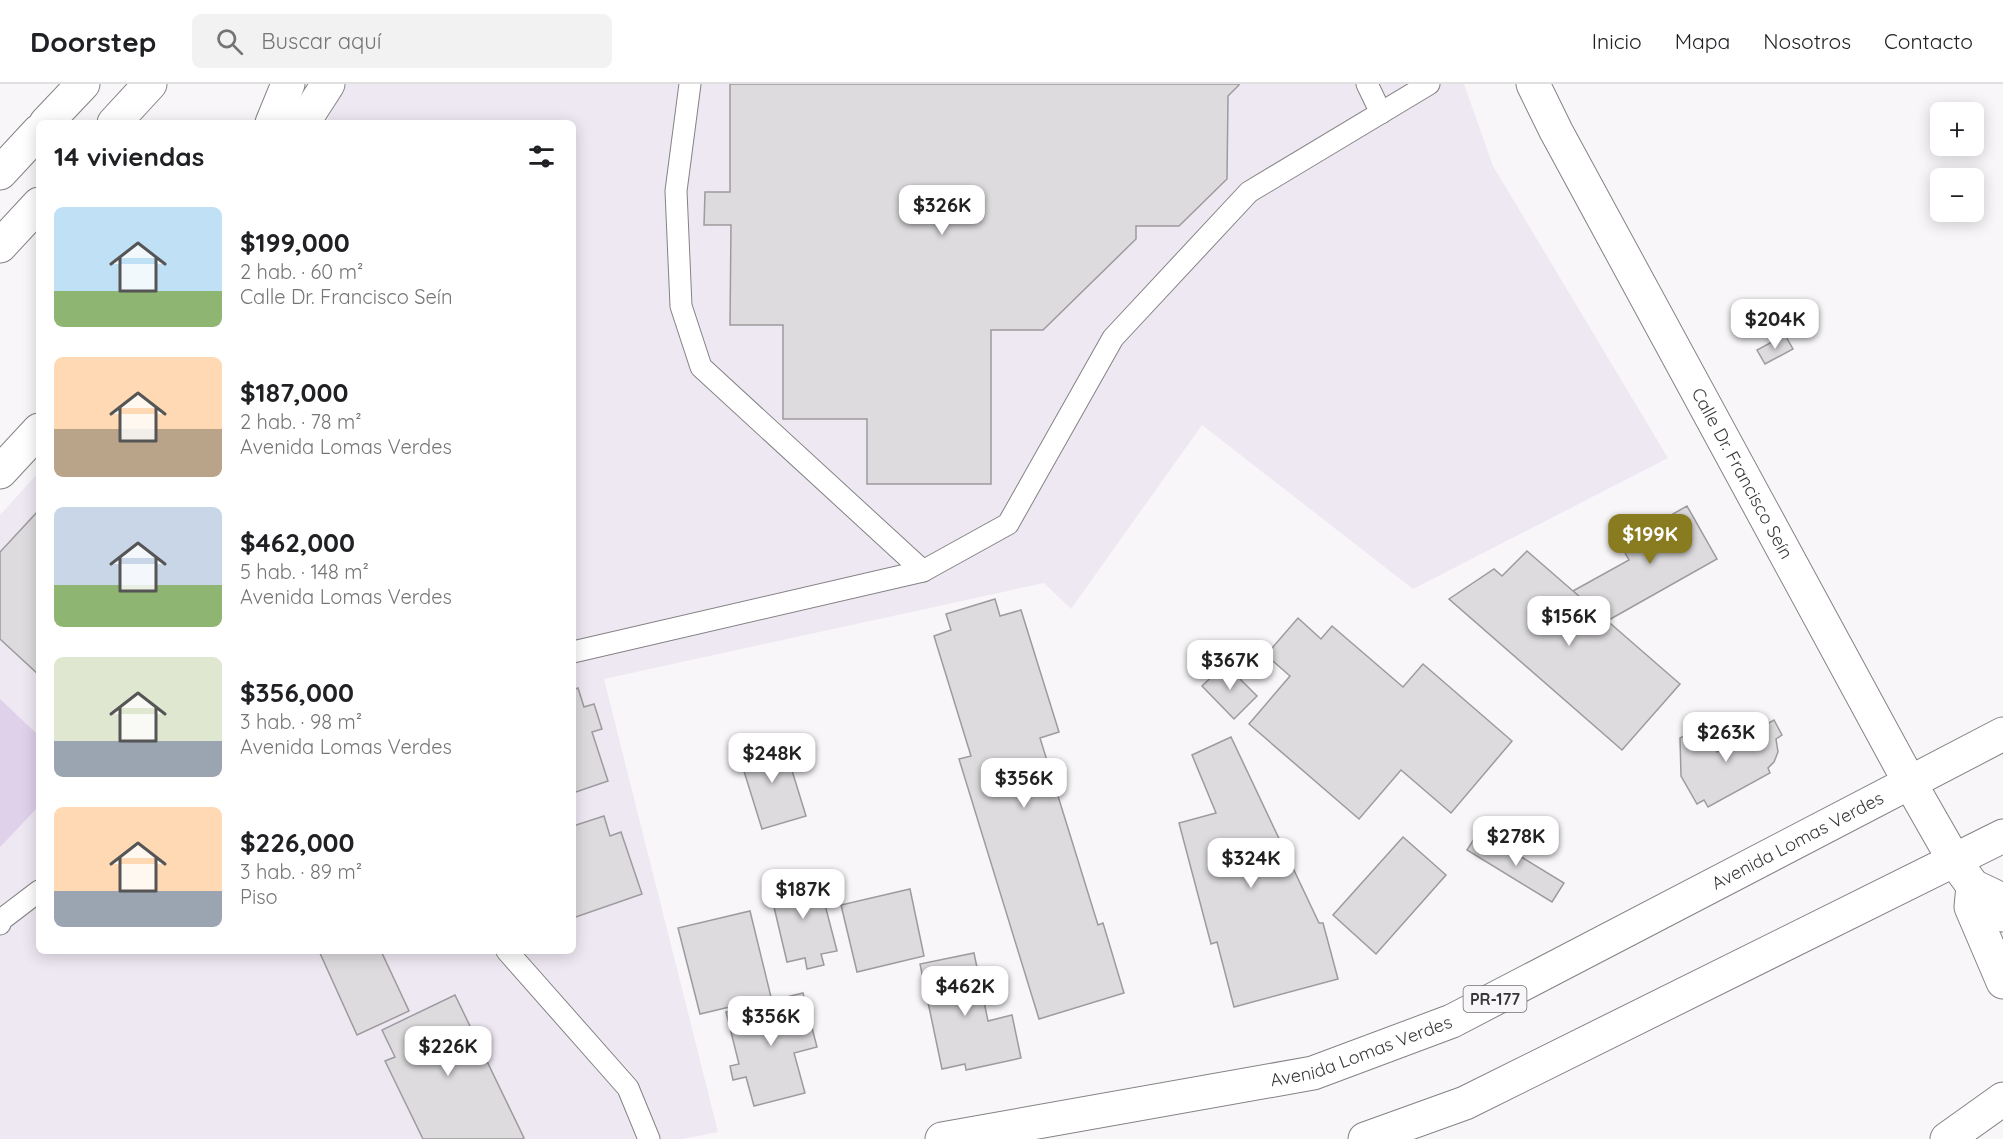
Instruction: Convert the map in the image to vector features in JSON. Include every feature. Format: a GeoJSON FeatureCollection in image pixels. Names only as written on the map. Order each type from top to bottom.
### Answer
{"type":"FeatureCollection","features":[{"type":"Feature","properties":{"kind":"main road"},"geometry":{"type":"LineString","coordinates":[[49,120],[82,84]]}},
{"type":"Feature","properties":{"kind":"main road"},"geometry":{"type":"LineString","coordinates":[[117,120],[150,84]]}},
{"type":"Feature","properties":{"kind":"main road"},"geometry":{"type":"LineString","coordinates":[[273,120],[288,84]]}},
{"type":"Feature","properties":{"kind":"main road"},"geometry":{"type":"LineString","coordinates":[[305,120],[328,84]]}},
{"type":"Feature","properties":{"kind":"main road","name":"Calle Dr. Francisco Seín"},"geometry":{"type":"LineString","coordinates":[[1533,84],[1556,131],[1910,783],[1964,873]]}},
{"type":"Feature","properties":{"kind":"main road"},"geometry":{"type":"LineString","coordinates":[[0,173],[36,134]]}},
{"type":"Feature","properties":{"kind":"main road"},"geometry":{"type":"LineString","coordinates":[[0,246],[36,207]]}},
{"type":"Feature","properties":{"kind":"main road"},"geometry":{"type":"LineString","coordinates":[[0,472],[36,433]]}},
{"type":"Feature","properties":{"kind":"main road","name":"Avenida Lomas Verdes"},"geometry":{"type":"LineString","coordinates":[[942,1139],[1313,1073],[1452,1021],[2003,734]]}},
{"type":"Feature","properties":{"kind":"main road"},"geometry":{"type":"LineString","coordinates":[[1365,1139],[1465,1103],[1964,873],[2003,836]]}},
{"type":"Feature","properties":{"kind":"main road"},"geometry":{"type":"LineString","coordinates":[[1964,873],[1994,896],[2003,915]]}},
{"type":"Feature","properties":{"kind":"main road"},"geometry":{"type":"LineString","coordinates":[[1964,873],[1971,907],[2003,982]]}},
{"type":"Feature","properties":{"kind":"main road"},"geometry":{"type":"LineString","coordinates":[[1947,1139],[2002,1097]]}},
{"type":"Feature","properties":{"kind":"lane"},"geometry":{"type":"LineString","coordinates":[[690,84],[676,191],[681,306],[701,367],[923,571]]}},
{"type":"Feature","properties":{"kind":"lane"},"geometry":{"type":"LineString","coordinates":[[1367,84],[1381,113]]}},
{"type":"Feature","properties":{"kind":"lane"},"geometry":{"type":"LineString","coordinates":[[576,651],[923,571],[1008,524],[1113,338],[1249,192],[1429,84]]}},
{"type":"Feature","properties":{"kind":"lane"},"geometry":{"type":"LineString","coordinates":[[0,924],[1,920],[36,893]]}},
{"type":"Feature","properties":{"kind":"lane"},"geometry":{"type":"LineString","coordinates":[[510,954],[628,1088],[649,1139]]}},
{"type":"Feature","properties":{"kind":"shaded area"},"geometry":{"type":"Polygon","coordinates":[[[346,84],[1464,84],[1493,166],[1668,458],[1413,589],[1202,425],[1071,609],[1044,583],[604,679],[718,1132],[683,1139],[0,1139],[0,515],[36,475],[36,954],[576,954],[576,120],[328,120],[346,84]]]}},
{"type":"Feature","properties":{"kind":"shaded area"},"geometry":{"type":"Polygon","coordinates":[[[0,699],[36,733],[36,809],[0,847],[0,699]]]}},
{"type":"Feature","properties":{"kind":"building"},"geometry":{"type":"Polygon","coordinates":[[[730,84],[1239,85],[1228,96],[1227,179],[1179,226],[1136,226],[1136,239],[1043,330],[991,330],[991,484],[867,484],[867,419],[783,419],[783,325],[730,325],[731,225],[704,225],[705,192],[730,192],[730,84]]]}},
{"type":"Feature","properties":{"kind":"building"},"geometry":{"type":"Polygon","coordinates":[[[1785,335],[1793,349],[1765,364],[1757,350],[1785,335]]]}},
{"type":"Feature","properties":{"kind":"building"},"geometry":{"type":"Polygon","coordinates":[[[1687,506],[1717,559],[1607,621],[1573,591],[1629,560],[1620,544],[1687,506]]]}},
{"type":"Feature","properties":{"kind":"building"},"geometry":{"type":"Polygon","coordinates":[[[36,513],[36,672],[0,639],[0,552],[36,513]]]}},
{"type":"Feature","properties":{"kind":"building"},"geometry":{"type":"Polygon","coordinates":[[[1527,551],[1680,684],[1622,750],[1449,599],[1494,569],[1502,576],[1527,551]]]}},
{"type":"Feature","properties":{"kind":"building"},"geometry":{"type":"Polygon","coordinates":[[[995,599],[1000,616],[1021,610],[1059,732],[1040,738],[1098,925],[1103,923],[1124,993],[1039,1019],[959,759],[971,756],[934,636],[951,630],[946,614],[995,599]]]}},
{"type":"Feature","properties":{"kind":"building"},"geometry":{"type":"Polygon","coordinates":[[[1298,618],[1321,639],[1332,626],[1403,687],[1423,664],[1512,741],[1451,813],[1401,770],[1359,819],[1249,724],[1290,676],[1266,655],[1298,618]]]}},
{"type":"Feature","properties":{"kind":"building"},"geometry":{"type":"Polygon","coordinates":[[[1225,664],[1257,696],[1234,719],[1202,686],[1225,664]]]}},
{"type":"Feature","properties":{"kind":"building"},"geometry":{"type":"Polygon","coordinates":[[[578,688],[584,707],[594,704],[602,729],[592,732],[608,781],[576,792],[576,689],[578,688]]]}},
{"type":"Feature","properties":{"kind":"building"},"geometry":{"type":"Polygon","coordinates":[[[1774,720],[1782,735],[1776,739],[1778,752],[1774,762],[1768,768],[1770,773],[1708,807],[1704,800],[1697,804],[1681,776],[1680,738],[1703,726],[1717,752],[1774,720]]]}},
{"type":"Feature","properties":{"kind":"building"},"geometry":{"type":"Polygon","coordinates":[[[1231,737],[1319,923],[1323,923],[1338,979],[1234,1007],[1217,942],[1211,944],[1179,823],[1216,813],[1192,755],[1231,737]]]}},
{"type":"Feature","properties":{"kind":"building"},"geometry":{"type":"Polygon","coordinates":[[[782,738],[806,816],[762,829],[738,752],[782,738]]]}},
{"type":"Feature","properties":{"kind":"building"},"geometry":{"type":"Polygon","coordinates":[[[604,816],[610,836],[621,832],[642,894],[576,917],[576,825],[604,816]]]}},
{"type":"Feature","properties":{"kind":"building"},"geometry":{"type":"Polygon","coordinates":[[[1479,831],[1564,883],[1552,902],[1467,850],[1479,831]]]}},
{"type":"Feature","properties":{"kind":"building"},"geometry":{"type":"Polygon","coordinates":[[[1403,837],[1446,875],[1376,954],[1333,915],[1403,837]]]}},
{"type":"Feature","properties":{"kind":"building"},"geometry":{"type":"Polygon","coordinates":[[[817,874],[837,951],[821,954],[824,965],[807,969],[805,958],[787,962],[769,886],[817,874]]]}},
{"type":"Feature","properties":{"kind":"building"},"geometry":{"type":"Polygon","coordinates":[[[910,889],[924,956],[857,972],[841,905],[910,889]]]}},
{"type":"Feature","properties":{"kind":"building"},"geometry":{"type":"Polygon","coordinates":[[[750,911],[771,997],[700,1014],[678,928],[750,911]]]}},
{"type":"Feature","properties":{"kind":"building"},"geometry":{"type":"Polygon","coordinates":[[[974,953],[988,1021],[1012,1015],[1021,1058],[966,1070],[965,1064],[942,1069],[920,964],[974,953]]]}},
{"type":"Feature","properties":{"kind":"building"},"geometry":{"type":"Polygon","coordinates":[[[320,954],[382,954],[409,1011],[357,1035],[320,954]]]}},
{"type":"Feature","properties":{"kind":"building"},"geometry":{"type":"Polygon","coordinates":[[[803,993],[817,1047],[794,1053],[805,1093],[754,1106],[746,1077],[733,1080],[730,1066],[739,1064],[726,1012],[803,993]]]}},
{"type":"Feature","properties":{"kind":"building"},"geometry":{"type":"Polygon","coordinates":[[[455,995],[524,1138],[522,1139],[423,1139],[385,1061],[395,1057],[382,1030],[455,995]]]}}]}
